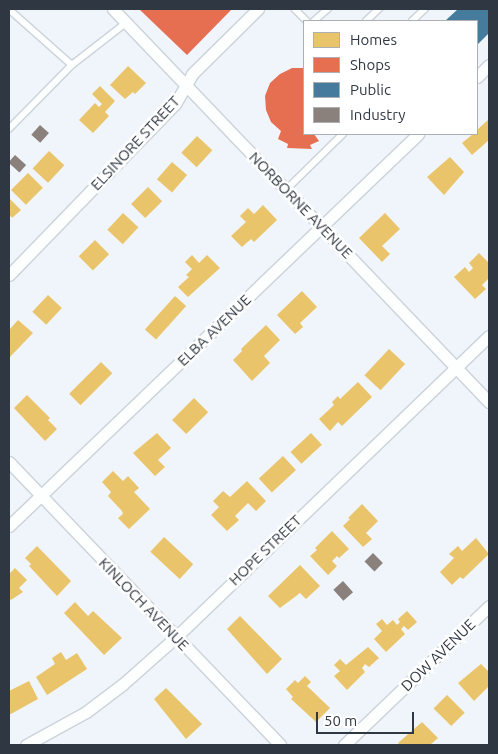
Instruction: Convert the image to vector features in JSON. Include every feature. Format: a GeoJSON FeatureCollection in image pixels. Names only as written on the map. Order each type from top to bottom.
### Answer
{"type":"FeatureCollection","features":[{"type":"Feature","properties":{"kind":"street","name":"NORBORNE AVENUE"},"geometry":{"type":"LineString","coordinates":[[113,9],[489,402]]}},
{"type":"Feature","properties":{"kind":"street","name":"ELSINORE STREET"},"geometry":{"type":"LineString","coordinates":[[9,276],[175,104],[192,74],[258,9]]}},
{"type":"Feature","properties":{"kind":"street"},"geometry":{"type":"LineString","coordinates":[[478,76],[489,65]]}},
{"type":"Feature","properties":{"kind":"street","name":"ELBA AVENUE"},"geometry":{"type":"LineString","coordinates":[[9,526],[417,135]]}},
{"type":"Feature","properties":{"kind":"street","name":"HOPE STREET"},"geometry":{"type":"LineString","coordinates":[[26,745],[86,712],[123,684],[176,637],[489,336]]}},
{"type":"Feature","properties":{"kind":"street","name":"KINLOCH AVENUE"},"geometry":{"type":"LineString","coordinates":[[9,462],[280,745]]}},
{"type":"Feature","properties":{"kind":"street","name":"DOW AVENUE"},"geometry":{"type":"LineString","coordinates":[[344,745],[489,606]]}},
{"type":"Feature","properties":{"kind":"lane"},"geometry":{"type":"LineString","coordinates":[[9,9],[72,65]]}},
{"type":"Feature","properties":{"kind":"lane"},"geometry":{"type":"LineString","coordinates":[[295,9],[305,20]]}},
{"type":"Feature","properties":{"kind":"lane"},"geometry":{"type":"LineString","coordinates":[[315,20],[328,9]]}},
{"type":"Feature","properties":{"kind":"lane"},"geometry":{"type":"LineString","coordinates":[[367,20],[379,9]]}},
{"type":"Feature","properties":{"kind":"lane"},"geometry":{"type":"LineString","coordinates":[[413,20],[425,9]]}},
{"type":"Feature","properties":{"kind":"lane"},"geometry":{"type":"LineString","coordinates":[[9,129],[72,65],[126,23]]}},
{"type":"Feature","properties":{"kind":"lane"},"geometry":{"type":"LineString","coordinates":[[286,190],[342,135]]}},
{"type":"Feature","properties":{"kind":"building: Homes"},"geometry":{"type":"Polygon","coordinates":[[[128,66],[146,83],[135,94],[133,92],[125,99],[110,85],[128,66]]]}},
{"type":"Feature","properties":{"kind":"building: Homes"},"geometry":{"type":"Polygon","coordinates":[[[100,86],[115,101],[105,112],[109,116],[93,133],[79,120],[95,103],[99,107],[102,104],[92,94],[100,86]]]}},
{"type":"Feature","properties":{"kind":"building: Homes"},"geometry":{"type":"Polygon","coordinates":[[[489,119],[489,140],[472,155],[462,143],[472,135],[478,135],[478,129],[489,119]]]}},
{"type":"Feature","properties":{"kind":"building: Homes"},"geometry":{"type":"Polygon","coordinates":[[[197,136],[212,150],[197,167],[181,153],[197,136]]]}},
{"type":"Feature","properties":{"kind":"building: Homes"},"geometry":{"type":"Polygon","coordinates":[[[49,151],[64,165],[48,183],[33,169],[49,151]]]}},
{"type":"Feature","properties":{"kind":"building: Homes"},"geometry":{"type":"Polygon","coordinates":[[[450,157],[464,172],[444,195],[427,177],[450,157]]]}},
{"type":"Feature","properties":{"kind":"building: Homes"},"geometry":{"type":"Polygon","coordinates":[[[172,162],[187,175],[172,192],[157,179],[172,162]]]}},
{"type":"Feature","properties":{"kind":"building: Homes"},"geometry":{"type":"Polygon","coordinates":[[[28,173],[43,188],[26,205],[11,190],[28,173]]]}},
{"type":"Feature","properties":{"kind":"building: Homes"},"geometry":{"type":"Polygon","coordinates":[[[148,187],[162,201],[145,218],[131,204],[148,187]]]}},
{"type":"Feature","properties":{"kind":"building: Homes"},"geometry":{"type":"Polygon","coordinates":[[[9,198],[21,210],[12,218],[11,216],[9,218],[9,198]]]}},
{"type":"Feature","properties":{"kind":"building: Homes"},"geometry":{"type":"Polygon","coordinates":[[[263,205],[277,220],[254,242],[251,239],[242,247],[231,236],[246,222],[240,216],[248,208],[254,214],[263,205]]]}},
{"type":"Feature","properties":{"kind":"building: Homes"},"geometry":{"type":"Polygon","coordinates":[[[123,213],[138,227],[123,244],[107,230],[123,213]]]}},
{"type":"Feature","properties":{"kind":"building: Homes"},"geometry":{"type":"Polygon","coordinates":[[[385,213],[400,229],[382,246],[390,254],[382,262],[359,238],[385,213]]]}},
{"type":"Feature","properties":{"kind":"building: Homes"},"geometry":{"type":"Polygon","coordinates":[[[95,240],[109,254],[93,270],[79,256],[95,240]]]}},
{"type":"Feature","properties":{"kind":"building: Homes"},"geometry":{"type":"Polygon","coordinates":[[[479,253],[489,263],[489,278],[482,285],[486,289],[475,299],[454,277],[465,267],[469,272],[473,268],[469,263],[479,253]]]}},
{"type":"Feature","properties":{"kind":"building: Homes"},"geometry":{"type":"Polygon","coordinates":[[[192,255],[199,263],[207,255],[220,268],[188,297],[178,287],[189,277],[186,275],[192,269],[185,262],[192,255]]]}},
{"type":"Feature","properties":{"kind":"building: Homes"},"geometry":{"type":"Polygon","coordinates":[[[302,291],[317,307],[300,323],[303,327],[295,334],[277,315],[302,291]]]}},
{"type":"Feature","properties":{"kind":"building: Homes"},"geometry":{"type":"Polygon","coordinates":[[[48,295],[62,308],[46,325],[32,312],[48,295]]]}},
{"type":"Feature","properties":{"kind":"building: Homes"},"geometry":{"type":"Polygon","coordinates":[[[175,296],[186,306],[156,339],[145,329],[175,296]]]}},
{"type":"Feature","properties":{"kind":"building: Homes"},"geometry":{"type":"Polygon","coordinates":[[[18,320],[33,333],[9,358],[9,330],[18,320]]]}},
{"type":"Feature","properties":{"kind":"building: Homes"},"geometry":{"type":"Polygon","coordinates":[[[266,325],[280,340],[264,356],[270,363],[252,381],[233,360],[242,351],[241,349],[266,325]]]}},
{"type":"Feature","properties":{"kind":"building: Homes"},"geometry":{"type":"Polygon","coordinates":[[[389,349],[405,364],[381,390],[364,375],[389,349]]]}},
{"type":"Feature","properties":{"kind":"building: Homes"},"geometry":{"type":"Polygon","coordinates":[[[101,362],[112,373],[80,405],[69,394],[101,362]]]}},
{"type":"Feature","properties":{"kind":"building: Homes"},"geometry":{"type":"Polygon","coordinates":[[[358,382],[372,397],[342,426],[338,422],[330,431],[319,419],[334,405],[332,402],[338,396],[340,399],[358,382]]]}},
{"type":"Feature","properties":{"kind":"building: Homes"},"geometry":{"type":"Polygon","coordinates":[[[27,395],[50,418],[48,420],[57,429],[45,441],[14,408],[27,395]]]}},
{"type":"Feature","properties":{"kind":"building: Homes"},"geometry":{"type":"Polygon","coordinates":[[[194,398],[208,412],[186,434],[172,420],[194,398]]]}},
{"type":"Feature","properties":{"kind":"building: Homes"},"geometry":{"type":"Polygon","coordinates":[[[157,433],[171,448],[158,460],[165,467],[155,476],[133,453],[157,433]]]}},
{"type":"Feature","properties":{"kind":"building: Homes"},"geometry":{"type":"Polygon","coordinates":[[[311,433],[322,445],[301,464],[291,452],[311,433]]]}},
{"type":"Feature","properties":{"kind":"building: Homes"},"geometry":{"type":"Polygon","coordinates":[[[283,456],[296,470],[272,492],[259,479],[283,456]]]}},
{"type":"Feature","properties":{"kind":"building: Homes"},"geometry":{"type":"Polygon","coordinates":[[[113,471],[123,481],[128,476],[139,488],[134,492],[150,509],[129,529],[118,518],[123,514],[122,511],[108,496],[111,492],[102,482],[113,471]]]}},
{"type":"Feature","properties":{"kind":"building: Homes"},"geometry":{"type":"Polygon","coordinates":[[[247,481],[266,501],[256,511],[248,503],[235,516],[239,520],[227,531],[211,515],[219,507],[213,501],[223,491],[230,497],[247,481]]]}},
{"type":"Feature","properties":{"kind":"building: Homes"},"geometry":{"type":"Polygon","coordinates":[[[362,504],[378,521],[366,533],[372,539],[363,547],[343,526],[362,504]]]}},
{"type":"Feature","properties":{"kind":"building: Homes"},"geometry":{"type":"Polygon","coordinates":[[[332,531],[349,549],[339,558],[337,556],[332,561],[337,566],[328,575],[310,556],[317,550],[315,548],[332,531]]]}},
{"type":"Feature","properties":{"kind":"building: Homes"},"geometry":{"type":"Polygon","coordinates":[[[164,537],[193,564],[180,579],[150,552],[164,537]]]}},
{"type":"Feature","properties":{"kind":"building: Homes"},"geometry":{"type":"Polygon","coordinates":[[[476,538],[489,554],[463,579],[460,577],[452,585],[440,572],[454,558],[449,554],[458,546],[462,551],[476,538]]]}},
{"type":"Feature","properties":{"kind":"building: Homes"},"geometry":{"type":"Polygon","coordinates":[[[37,546],[71,581],[57,596],[29,566],[31,564],[25,558],[37,546]]]}},
{"type":"Feature","properties":{"kind":"building: Homes"},"geometry":{"type":"Polygon","coordinates":[[[300,565],[320,586],[306,599],[300,593],[280,608],[268,596],[300,565]]]}},
{"type":"Feature","properties":{"kind":"building: Homes"},"geometry":{"type":"Polygon","coordinates":[[[15,568],[27,580],[19,588],[23,592],[11,600],[9,598],[9,574],[15,568]]]}},
{"type":"Feature","properties":{"kind":"building: Homes"},"geometry":{"type":"Polygon","coordinates":[[[75,602],[88,616],[93,611],[122,638],[104,655],[64,613],[75,602]]]}},
{"type":"Feature","properties":{"kind":"building: Homes"},"geometry":{"type":"Polygon","coordinates":[[[407,611],[417,622],[408,630],[404,626],[401,629],[405,634],[386,652],[374,639],[382,631],[376,624],[382,619],[387,625],[393,620],[397,625],[400,622],[398,619],[407,611]]]}},
{"type":"Feature","properties":{"kind":"building: Homes"},"geometry":{"type":"Polygon","coordinates":[[[240,616],[282,659],[267,674],[227,629],[240,616]]]}},
{"type":"Feature","properties":{"kind":"building: Homes"},"geometry":{"type":"Polygon","coordinates":[[[368,647],[379,658],[369,667],[365,664],[362,668],[365,672],[347,690],[334,676],[340,671],[334,665],[340,659],[346,665],[368,647]]]}},
{"type":"Feature","properties":{"kind":"building: Homes"},"geometry":{"type":"Polygon","coordinates":[[[61,652],[66,660],[77,653],[87,669],[47,695],[36,677],[55,664],[52,658],[61,652]]]}},
{"type":"Feature","properties":{"kind":"building: Homes"},"geometry":{"type":"Polygon","coordinates":[[[481,664],[489,672],[489,686],[474,701],[458,683],[481,664]]]}},
{"type":"Feature","properties":{"kind":"building: Homes"},"geometry":{"type":"Polygon","coordinates":[[[305,676],[311,682],[307,686],[330,708],[316,722],[291,699],[293,697],[286,689],[295,680],[298,683],[305,676]]]}},
{"type":"Feature","properties":{"kind":"building: Homes"},"geometry":{"type":"Polygon","coordinates":[[[29,681],[38,699],[9,715],[9,691],[29,681]]]}},
{"type":"Feature","properties":{"kind":"building: Homes"},"geometry":{"type":"Polygon","coordinates":[[[166,688],[202,724],[186,739],[154,699],[166,688]]]}},
{"type":"Feature","properties":{"kind":"building: Homes"},"geometry":{"type":"Polygon","coordinates":[[[447,695],[465,713],[451,726],[434,708],[447,695]]]}},
{"type":"Feature","properties":{"kind":"building: Homes"},"geometry":{"type":"Polygon","coordinates":[[[422,722],[438,738],[430,745],[400,745],[398,743],[422,722]]]}},
{"type":"Feature","properties":{"kind":"building: Shops"},"geometry":{"type":"Polygon","coordinates":[[[139,9],[232,9],[187,55],[139,9]]]}},
{"type":"Feature","properties":{"kind":"building: Shops"},"geometry":{"type":"Polygon","coordinates":[[[292,68],[303,68],[303,135],[315,135],[319,141],[310,145],[312,149],[287,148],[288,144],[278,139],[281,131],[271,122],[266,110],[265,96],[270,83],[280,74],[292,68]]]}},
{"type":"Feature","properties":{"kind":"building: Public"},"geometry":{"type":"Polygon","coordinates":[[[458,9],[489,9],[489,33],[478,44],[478,20],[446,20],[458,9]]]}},
{"type":"Feature","properties":{"kind":"building: Industry"},"geometry":{"type":"Polygon","coordinates":[[[40,125],[49,133],[40,143],[31,135],[40,125]]]}},
{"type":"Feature","properties":{"kind":"building: Industry"},"geometry":{"type":"Polygon","coordinates":[[[15,155],[26,165],[19,172],[9,163],[15,155]]]}},
{"type":"Feature","properties":{"kind":"building: Industry"},"geometry":{"type":"Polygon","coordinates":[[[373,553],[383,563],[374,571],[365,561],[373,553]]]}},
{"type":"Feature","properties":{"kind":"building: Industry"},"geometry":{"type":"Polygon","coordinates":[[[343,581],[353,592],[343,601],[333,590],[343,581]]]}}]}
